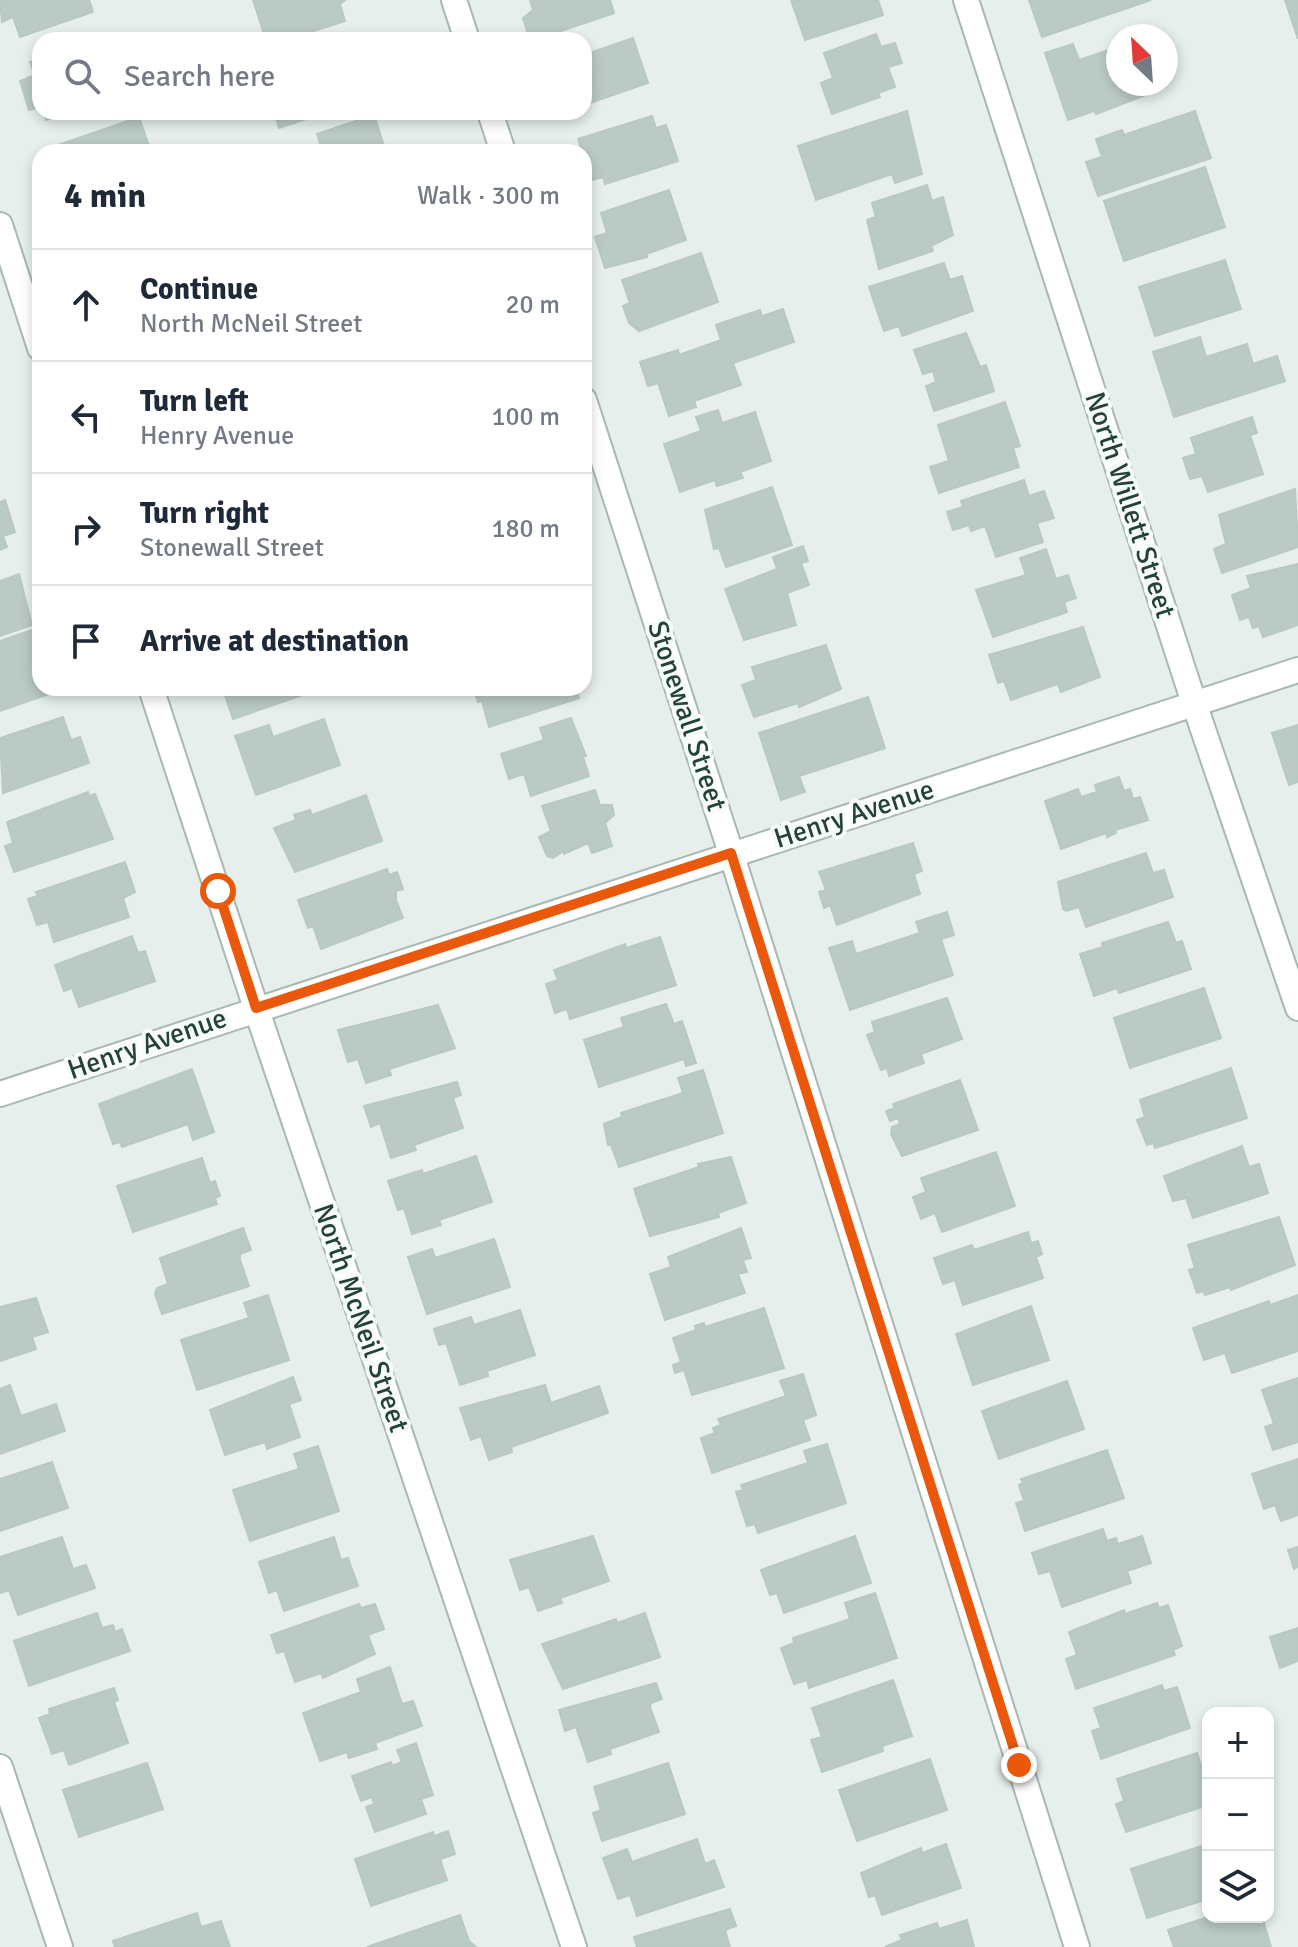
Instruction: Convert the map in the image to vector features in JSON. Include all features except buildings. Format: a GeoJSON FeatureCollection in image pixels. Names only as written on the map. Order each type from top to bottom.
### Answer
{"type":"FeatureCollection","features":[{"type":"Feature","properties":{"kind":"street"},"geometry":{"type":"LineString","coordinates":[[454,0],[464,32]]}},
{"type":"Feature","properties":{"kind":"street","name":"North Willett Street"},"geometry":{"type":"LineString","coordinates":[[966,0],[1194,703],[1298,1008]]}},
{"type":"Feature","properties":{"kind":"street"},"geometry":{"type":"LineString","coordinates":[[493,120],[500,144]]}},
{"type":"Feature","properties":{"kind":"street"},"geometry":{"type":"LineString","coordinates":[[0,225],[32,323]]}},
{"type":"Feature","properties":{"kind":"street","name":"Stonewall Street"},"geometry":{"type":"LineString","coordinates":[[592,425],[731,853],[1077,1947]]}},
{"type":"Feature","properties":{"kind":"street","name":"Henry Avenue"},"geometry":{"type":"LineString","coordinates":[[0,1094],[1298,670]]}},
{"type":"Feature","properties":{"kind":"street","name":"North McNeil Street"},"geometry":{"type":"LineString","coordinates":[[154,696],[574,1947]]}},
{"type":"Feature","properties":{"kind":"street"},"geometry":{"type":"LineString","coordinates":[[0,1767],[60,1947]]}},
{"type":"Feature","properties":{"kind":"route"},"geometry":{"type":"LineString","coordinates":[[218,891],[256,1008],[731,853],[1019,1765]]}}]}
